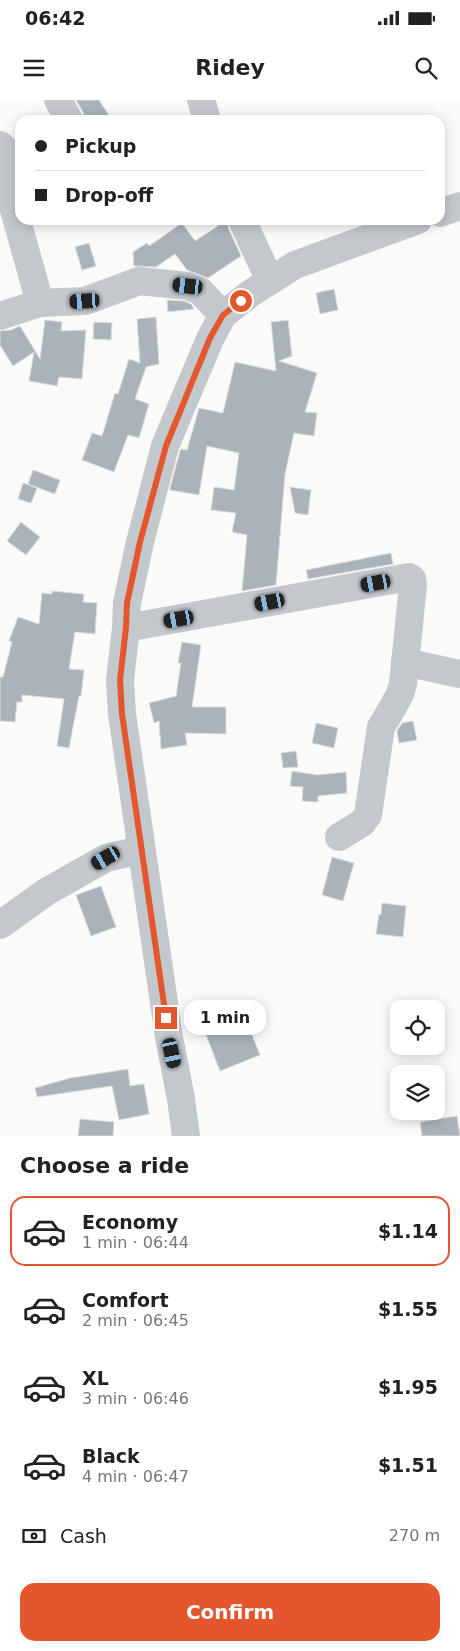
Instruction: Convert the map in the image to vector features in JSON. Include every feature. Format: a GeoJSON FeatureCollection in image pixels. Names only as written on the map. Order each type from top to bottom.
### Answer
{"type":"FeatureCollection","features":[{"type":"Feature","properties":{"kind":"street"},"geometry":{"type":"LineString","coordinates":[[58,100],[67,115]]}},
{"type":"Feature","properties":{"kind":"street"},"geometry":{"type":"LineString","coordinates":[[201,100],[206,115]]}},
{"type":"Feature","properties":{"kind":"street"},"geometry":{"type":"LineString","coordinates":[[0,145],[4,149],[12,181],[11,199],[15,213]]}},
{"type":"Feature","properties":{"kind":"street"},"geometry":{"type":"LineString","coordinates":[[445,211],[460,206]]}},
{"type":"Feature","properties":{"kind":"street"},"geometry":{"type":"LineString","coordinates":[[18,225],[40,303]]}},
{"type":"Feature","properties":{"kind":"street"},"geometry":{"type":"LineString","coordinates":[[243,225],[270,282]]}},
{"type":"Feature","properties":{"kind":"street"},"geometry":{"type":"LineString","coordinates":[[186,1136],[169,1037],[122,714],[120,680],[127,603],[140,542],[166,446],[210,338],[223,315],[251,293],[295,265],[404,225]]}},
{"type":"Feature","properties":{"kind":"street"},"geometry":{"type":"LineString","coordinates":[[0,316],[40,303],[85,301],[139,281],[188,286],[200,291],[223,315]]}},
{"type":"Feature","properties":{"kind":"street"},"geometry":{"type":"LineString","coordinates":[[126,628],[412,579],[413,585],[405,662],[400,694],[381,727],[368,815],[362,823],[339,837]]}},
{"type":"Feature","properties":{"kind":"street"},"geometry":{"type":"LineString","coordinates":[[405,662],[460,674]]}},
{"type":"Feature","properties":{"kind":"street"},"geometry":{"type":"LineString","coordinates":[[0,925],[46,892],[106,858],[141,850]]}},
{"type":"Feature","properties":{"kind":"building"},"geometry":{"type":"Polygon","coordinates":[[[76,100],[99,100],[109,115],[84,115],[76,100]]]}},
{"type":"Feature","properties":{"kind":"building"},"geometry":{"type":"Polygon","coordinates":[[[179,225],[183,225],[195,241],[219,225],[228,225],[241,256],[208,278],[187,270],[175,254],[156,267],[134,266],[133,252],[147,243],[149,246],[179,225]]]}},
{"type":"Feature","properties":{"kind":"building"},"geometry":{"type":"Polygon","coordinates":[[[89,243],[96,266],[82,270],[75,247],[89,243]]]}},
{"type":"Feature","properties":{"kind":"building"},"geometry":{"type":"Polygon","coordinates":[[[334,289],[338,310],[320,314],[316,293],[334,289]]]}},
{"type":"Feature","properties":{"kind":"building"},"geometry":{"type":"Polygon","coordinates":[[[167,300],[184,301],[191,304],[194,309],[168,312],[167,300]]]}},
{"type":"Feature","properties":{"kind":"building"},"geometry":{"type":"Polygon","coordinates":[[[156,317],[159,364],[146,367],[135,399],[149,404],[139,438],[128,435],[114,472],[82,460],[92,433],[102,436],[115,393],[118,394],[129,359],[140,363],[137,319],[156,317]]]}},
{"type":"Feature","properties":{"kind":"building"},"geometry":{"type":"Polygon","coordinates":[[[45,320],[62,322],[61,331],[86,330],[82,379],[59,377],[57,386],[29,381],[34,352],[13,366],[0,345],[0,331],[11,330],[20,326],[40,359],[45,320]]]}},
{"type":"Feature","properties":{"kind":"building"},"geometry":{"type":"Polygon","coordinates":[[[288,320],[292,356],[279,361],[317,373],[305,412],[317,413],[314,436],[294,433],[285,474],[276,585],[242,591],[247,535],[232,532],[236,513],[211,510],[214,487],[234,490],[239,453],[207,446],[199,495],[170,490],[170,488],[180,451],[181,449],[187,450],[199,408],[223,413],[235,362],[276,371],[271,322],[288,320]]]}},
{"type":"Feature","properties":{"kind":"building"},"geometry":{"type":"Polygon","coordinates":[[[94,322],[112,323],[111,340],[93,339],[94,322]]]}},
{"type":"Feature","properties":{"kind":"building"},"geometry":{"type":"Polygon","coordinates":[[[33,470],[60,480],[55,494],[28,484],[33,470]]]}},
{"type":"Feature","properties":{"kind":"building"},"geometry":{"type":"Polygon","coordinates":[[[23,483],[37,488],[31,503],[18,499],[23,483]]]}},
{"type":"Feature","properties":{"kind":"building"},"geometry":{"type":"Polygon","coordinates":[[[290,487],[311,490],[308,515],[295,513],[290,487]]]}},
{"type":"Feature","properties":{"kind":"building"},"geometry":{"type":"Polygon","coordinates":[[[21,522],[40,537],[26,555],[7,541],[21,522]]]}},
{"type":"Feature","properties":{"kind":"building"},"geometry":{"type":"Polygon","coordinates":[[[391,553],[393,564],[308,579],[306,570],[391,553]]]}},
{"type":"Feature","properties":{"kind":"building"},"geometry":{"type":"Polygon","coordinates":[[[52,591],[84,594],[83,602],[97,603],[95,634],[75,632],[69,669],[84,670],[81,696],[79,696],[69,748],[57,746],[64,699],[22,695],[22,702],[17,702],[15,722],[0,721],[0,677],[3,677],[12,642],[9,641],[18,617],[39,624],[42,593],[52,594],[52,591]]]}},
{"type":"Feature","properties":{"kind":"building"},"geometry":{"type":"Polygon","coordinates":[[[182,642],[201,645],[192,707],[226,707],[226,734],[185,733],[187,745],[161,749],[159,721],[154,723],[149,703],[176,696],[181,663],[178,663],[182,642]]]}},
{"type":"Feature","properties":{"kind":"building"},"geometry":{"type":"Polygon","coordinates":[[[413,721],[417,740],[399,743],[397,731],[402,723],[413,721]]]}},
{"type":"Feature","properties":{"kind":"building"},"geometry":{"type":"Polygon","coordinates":[[[316,723],[338,728],[334,748],[312,743],[316,723]]]}},
{"type":"Feature","properties":{"kind":"building"},"geometry":{"type":"Polygon","coordinates":[[[296,751],[298,767],[283,768],[281,753],[296,751]]]}},
{"type":"Feature","properties":{"kind":"building"},"geometry":{"type":"Polygon","coordinates":[[[292,771],[317,775],[346,772],[347,793],[318,796],[318,802],[302,801],[303,787],[290,786],[292,771]]]}},
{"type":"Feature","properties":{"kind":"building"},"geometry":{"type":"Polygon","coordinates":[[[332,857],[354,863],[343,901],[322,895],[332,857]]]}},
{"type":"Feature","properties":{"kind":"building"},"geometry":{"type":"Polygon","coordinates":[[[101,886],[116,927],[91,936],[76,895],[101,886]]]}},
{"type":"Feature","properties":{"kind":"building"},"geometry":{"type":"Polygon","coordinates":[[[382,903],[406,906],[403,937],[376,934],[382,903]]]}},
{"type":"Feature","properties":{"kind":"building"},"geometry":{"type":"Polygon","coordinates":[[[243,1012],[260,1055],[220,1071],[203,1027],[243,1012]]]}},
{"type":"Feature","properties":{"kind":"building"},"geometry":{"type":"Polygon","coordinates":[[[128,1069],[130,1086],[144,1084],[149,1114],[119,1120],[112,1086],[37,1097],[35,1088],[70,1078],[128,1069]]]}},
{"type":"Feature","properties":{"kind":"building"},"geometry":{"type":"Polygon","coordinates":[[[457,1116],[460,1136],[422,1136],[420,1122],[445,1120],[445,1118],[457,1116]]]}},
{"type":"Feature","properties":{"kind":"building"},"geometry":{"type":"Polygon","coordinates":[[[80,1119],[114,1122],[113,1136],[78,1136],[80,1119]]]}},
{"type":"Feature","properties":{"kind":"route"},"geometry":{"type":"LineString","coordinates":[[166,1018],[122,714],[120,680],[127,603],[140,542],[166,446],[210,338],[223,315],[241,301]]}}]}
